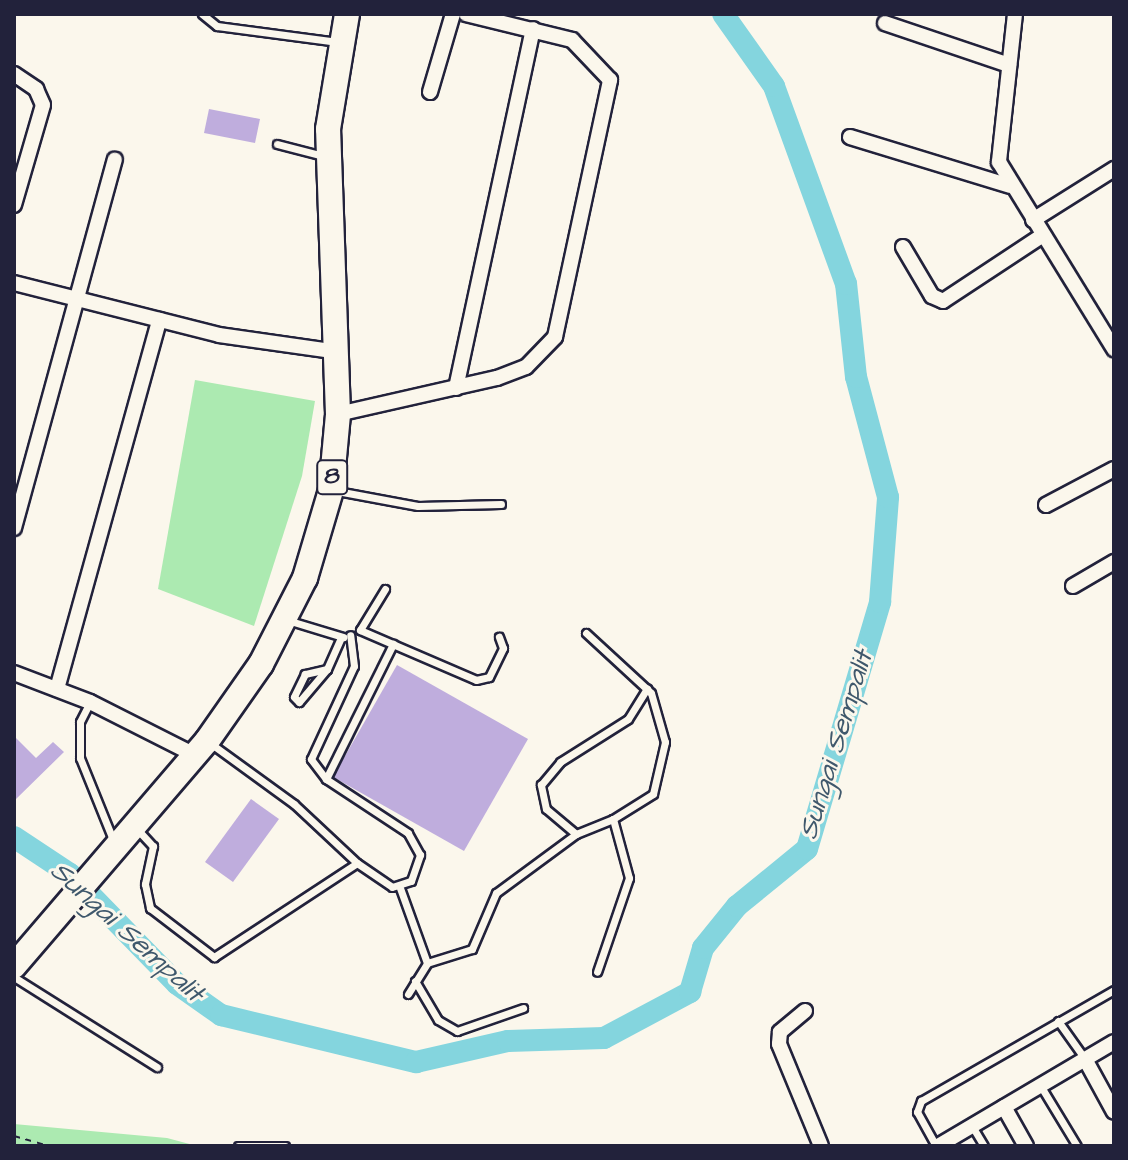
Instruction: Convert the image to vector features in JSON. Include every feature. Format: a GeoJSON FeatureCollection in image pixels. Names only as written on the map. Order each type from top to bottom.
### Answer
{"type":"FeatureCollection","features":[{"type":"Feature","properties":{"kind":"main road","name":"8"},"geometry":{"type":"LineString","coordinates":[[14,966],[201,748],[284,619],[331,490],[338,414],[338,352],[329,158],[340,42],[347,14]]}},
{"type":"Feature","properties":{"kind":"street"},"geometry":{"type":"LineString","coordinates":[[430,92],[453,14]]}},
{"type":"Feature","properties":{"kind":"street"},"geometry":{"type":"LineString","coordinates":[[338,414],[456,388],[526,367],[555,337],[609,98],[610,80],[592,54],[572,40],[466,14]]}},
{"type":"Feature","properties":{"kind":"street"},"geometry":{"type":"LineString","coordinates":[[1015,14],[998,156],[1010,186],[1114,349]]}},
{"type":"Feature","properties":{"kind":"street"},"geometry":{"type":"LineString","coordinates":[[885,23],[1009,65]]}},
{"type":"Feature","properties":{"kind":"street"},"geometry":{"type":"LineString","coordinates":[[456,388],[533,29]]}},
{"type":"Feature","properties":{"kind":"street"},"geometry":{"type":"LineString","coordinates":[[14,74],[36,89],[43,105],[14,205]]}},
{"type":"Feature","properties":{"kind":"street"},"geometry":{"type":"LineString","coordinates":[[850,137],[1010,186]]}},
{"type":"Feature","properties":{"kind":"street"},"geometry":{"type":"LineString","coordinates":[[14,528],[115,160]]}},
{"type":"Feature","properties":{"kind":"street"},"geometry":{"type":"LineString","coordinates":[[1033,220],[1114,169]]}},
{"type":"Feature","properties":{"kind":"street"},"geometry":{"type":"LineString","coordinates":[[903,247],[932,296],[943,301],[1043,235]]}},
{"type":"Feature","properties":{"kind":"street"},"geometry":{"type":"LineString","coordinates":[[14,283],[159,320],[338,352]]}},
{"type":"Feature","properties":{"kind":"street"},"geometry":{"type":"LineString","coordinates":[[57,689],[159,320]]}},
{"type":"Feature","properties":{"kind":"street"},"geometry":{"type":"LineString","coordinates":[[1046,505],[1114,469]]}},
{"type":"Feature","properties":{"kind":"street"},"geometry":{"type":"LineString","coordinates":[[1073,586],[1114,562]]}},
{"type":"Feature","properties":{"kind":"street"},"geometry":{"type":"LineString","coordinates":[[14,673],[201,748]]}},
{"type":"Feature","properties":{"kind":"street"},"geometry":{"type":"LineString","coordinates":[[805,1011],[780,1032],[779,1044],[821,1146]]}},
{"type":"Feature","properties":{"kind":"street"},"geometry":{"type":"LineString","coordinates":[[937,1146],[1114,1042]]}},
{"type":"Feature","properties":{"kind":"street"},"geometry":{"type":"LineString","coordinates":[[1085,1059],[1114,1112]]}},
{"type":"Feature","properties":{"kind":"street"},"geometry":{"type":"LineString","coordinates":[[1004,1107],[1026,1146]]}},
{"type":"Feature","properties":{"kind":"lane"},"geometry":{"type":"LineString","coordinates":[[202,14],[217,26],[340,42]]}},
{"type":"Feature","properties":{"kind":"lane"},"geometry":{"type":"LineString","coordinates":[[277,144],[329,158]]}},
{"type":"Feature","properties":{"kind":"lane"},"geometry":{"type":"LineString","coordinates":[[331,490],[418,506],[501,504]]}},
{"type":"Feature","properties":{"kind":"lane"},"geometry":{"type":"LineString","coordinates":[[284,619],[341,638],[360,630],[385,589]]}},
{"type":"Feature","properties":{"kind":"lane"},"geometry":{"type":"LineString","coordinates":[[360,630],[480,681],[496,664],[499,637]]}},
{"type":"Feature","properties":{"kind":"lane"},"geometry":{"type":"LineString","coordinates":[[408,994],[427,963],[472,949],[496,893],[576,834],[613,819],[653,794],[665,764],[662,718],[647,689],[586,633]]}},
{"type":"Feature","properties":{"kind":"lane"},"geometry":{"type":"LineString","coordinates":[[350,635],[354,666],[311,759],[326,779],[408,833],[419,866],[400,888]]}},
{"type":"Feature","properties":{"kind":"lane"},"geometry":{"type":"LineString","coordinates":[[327,669],[305,674],[294,697],[299,702],[306,699],[327,669],[341,638]]}},
{"type":"Feature","properties":{"kind":"lane"},"geometry":{"type":"LineString","coordinates":[[326,779],[393,644]]}},
{"type":"Feature","properties":{"kind":"lane"},"geometry":{"type":"LineString","coordinates":[[576,834],[546,809],[541,785],[560,762],[628,719],[647,689]]}},
{"type":"Feature","properties":{"kind":"lane"},"geometry":{"type":"LineString","coordinates":[[90,702],[80,722],[80,758],[116,848]]}},
{"type":"Feature","properties":{"kind":"lane"},"geometry":{"type":"LineString","coordinates":[[201,748],[294,804],[357,863],[400,888],[427,963]]}},
{"type":"Feature","properties":{"kind":"lane"},"geometry":{"type":"LineString","coordinates":[[597,972],[629,878],[613,819]]}},
{"type":"Feature","properties":{"kind":"lane"},"geometry":{"type":"LineString","coordinates":[[134,826],[153,846],[145,884],[150,908],[214,957],[357,863]]}},
{"type":"Feature","properties":{"kind":"lane"},"geometry":{"type":"LineString","coordinates":[[14,977],[157,1067]]}},
{"type":"Feature","properties":{"kind":"lane"},"geometry":{"type":"LineString","coordinates":[[415,981],[438,1020],[457,1031],[523,1008]]}},
{"type":"Feature","properties":{"kind":"lane"},"geometry":{"type":"LineString","coordinates":[[937,1146],[918,1104],[1114,990]]}},
{"type":"Feature","properties":{"kind":"lane"},"geometry":{"type":"LineString","coordinates":[[1058,1021],[1085,1059]]}},
{"type":"Feature","properties":{"kind":"lane"},"geometry":{"type":"LineString","coordinates":[[1040,1085],[1077,1146]]}},
{"type":"Feature","properties":{"kind":"lane"},"geometry":{"type":"LineString","coordinates":[[972,1126],[984,1146]]}},
{"type":"Feature","properties":{"kind":"lane"},"geometry":{"type":"LineString","coordinates":[[238,1146],[285,1146]]}},
{"type":"Feature","properties":{"kind":"path"},"geometry":{"type":"LineString","coordinates":[[14,1136],[48,1146]]}},
{"type":"Feature","properties":{"kind":"green space"},"geometry":{"type":"Polygon","coordinates":[[[195,380],[315,401],[302,476],[254,626],[158,589],[195,380]]]}},
{"type":"Feature","properties":{"kind":"green space"},"geometry":{"type":"Polygon","coordinates":[[[14,1124],[167,1138],[197,1146],[14,1146],[14,1124]]]}},
{"type":"Feature","properties":{"kind":"building"},"geometry":{"type":"Polygon","coordinates":[[[209,109],[260,119],[255,143],[204,133],[209,109]]]}},
{"type":"Feature","properties":{"kind":"building"},"geometry":{"type":"Polygon","coordinates":[[[397,665],[528,739],[464,851],[333,777],[397,665]]]}},
{"type":"Feature","properties":{"kind":"building"},"geometry":{"type":"Polygon","coordinates":[[[14,736],[36,758],[53,742],[64,752],[14,801],[14,736]]]}},
{"type":"Feature","properties":{"kind":"building"},"geometry":{"type":"Polygon","coordinates":[[[251,799],[279,819],[233,882],[205,862],[251,799]]]}},
{"type":"Feature","properties":{"kind":"waterway","name":"Sungai Sempalit"},"geometry":{"type":"LineString","coordinates":[[14,837],[70,874],[177,984],[221,1015],[416,1062],[508,1041],[604,1038],[690,992],[703,948],[737,906],[807,849],[880,602],[888,497],[856,377],[846,284],[774,86],[723,14]]}}]}
